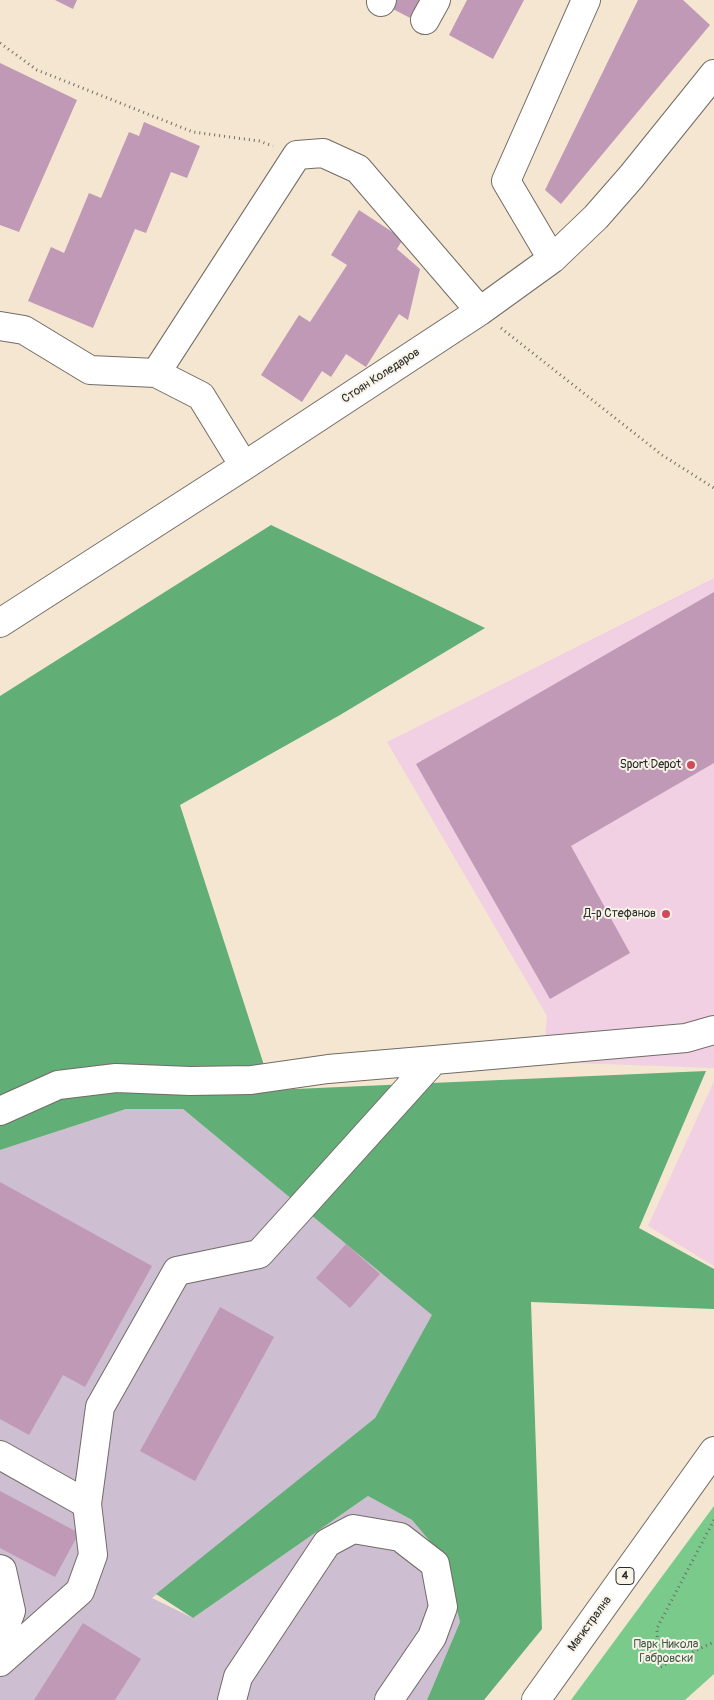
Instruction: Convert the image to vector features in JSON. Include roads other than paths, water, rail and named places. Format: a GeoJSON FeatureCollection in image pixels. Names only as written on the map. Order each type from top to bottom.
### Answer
{"type":"FeatureCollection","features":[{"type":"Feature","properties":{"kind":"street"},"geometry":{"type":"LineString","coordinates":[[552,259],[506,181],[586,0]]}},
{"type":"Feature","properties":{"kind":"street","name":"Стоян Коледаров"},"geometry":{"type":"LineString","coordinates":[[0,623],[480,311],[552,259],[596,217],[632,177],[714,74]]}},
{"type":"Feature","properties":{"kind":"street"},"geometry":{"type":"LineString","coordinates":[[156,372],[297,155],[323,153],[358,169],[480,311]]}},
{"type":"Feature","properties":{"kind":"street"},"geometry":{"type":"LineString","coordinates":[[0,326],[24,330],[90,370],[156,372],[201,396],[244,466]]}},
{"type":"Feature","properties":{"kind":"street"},"geometry":{"type":"LineString","coordinates":[[0,1111],[58,1084],[116,1078],[190,1081],[251,1080],[328,1069],[686,1038],[714,1030]]}},
{"type":"Feature","properties":{"kind":"street"},"geometry":{"type":"LineString","coordinates":[[0,1662],[80,1591],[93,1555],[87,1504],[100,1408],[177,1271],[258,1254],[434,1060]]}},
{"type":"Feature","properties":{"kind":"street","name":"Магистрална"},"geometry":{"type":"LineString","coordinates":[[536,1700],[714,1451]]}},
{"type":"Feature","properties":{"kind":"street"},"geometry":{"type":"LineString","coordinates":[[0,1455],[87,1504]]}},
{"type":"Feature","properties":{"kind":"street"},"geometry":{"type":"LineString","coordinates":[[232,1700],[238,1677],[327,1542],[353,1529],[400,1537],[435,1564],[442,1607],[432,1637],[389,1700]]}},
{"type":"Feature","properties":{"kind":"street"},"geometry":{"type":"LineString","coordinates":[[0,1569],[2,1570],[11,1611],[0,1641]]}},
{"type":"Feature","properties":{"kind":"place","name":"Sport Depot"},"geometry":{"type":"Point","coordinates":[691,765]}},
{"type":"Feature","properties":{"kind":"place","name":"Д-р Стефанов"},"geometry":{"type":"Point","coordinates":[666,914]}},
{"type":"Feature","properties":{"kind":"park label","name":"Парк Никола Габровски"},"geometry":{"type":"Point","coordinates":[666,1652]}}]}
